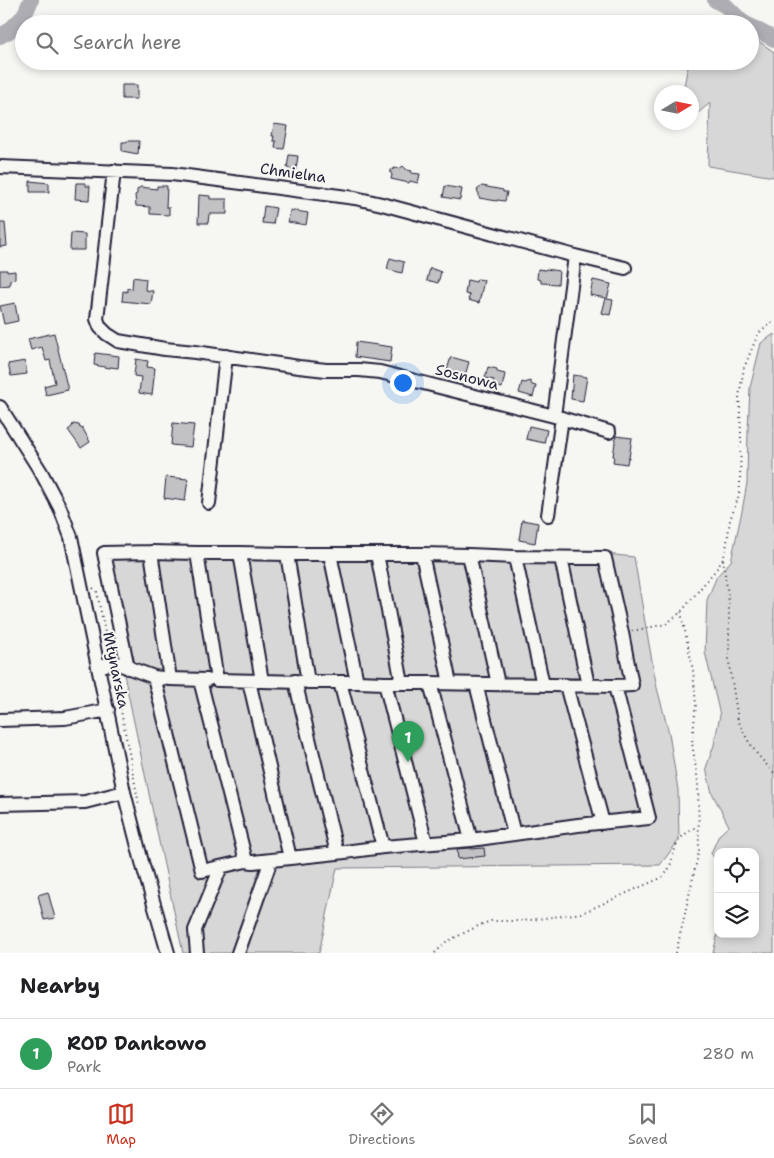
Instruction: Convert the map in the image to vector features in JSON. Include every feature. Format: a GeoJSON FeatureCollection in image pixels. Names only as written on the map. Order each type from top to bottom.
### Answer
{"type":"FeatureCollection","features":[{"type":"Feature","properties":{"kind":"street","name":"Chmielna"},"geometry":{"type":"LineString","coordinates":[[0,167],[188,176],[364,199],[625,268]]}},
{"type":"Feature","properties":{"kind":"street","name":"Sosnowa"},"geometry":{"type":"LineString","coordinates":[[114,171],[97,319],[100,327],[118,341],[326,370],[380,372],[558,417],[608,432]]}},
{"type":"Feature","properties":{"kind":"street"},"geometry":{"type":"LineString","coordinates":[[548,515],[575,256]]}},
{"type":"Feature","properties":{"kind":"street"},"geometry":{"type":"LineString","coordinates":[[209,502],[226,356]]}},
{"type":"Feature","properties":{"kind":"street","name":"Młynarska"},"geometry":{"type":"LineString","coordinates":[[0,407],[41,472],[60,508],[71,537],[124,792],[168,953]]}},
{"type":"Feature","properties":{"kind":"street"},"geometry":{"type":"LineString","coordinates":[[150,552],[170,679]]}},
{"type":"Feature","properties":{"kind":"street"},"geometry":{"type":"LineString","coordinates":[[99,666],[116,663],[128,668],[154,677],[170,679],[632,685],[605,558],[422,554],[104,553],[128,668]]}},
{"type":"Feature","properties":{"kind":"street"},"geometry":{"type":"LineString","coordinates":[[197,553],[217,680]]}},
{"type":"Feature","properties":{"kind":"street"},"geometry":{"type":"LineString","coordinates":[[240,553],[256,681],[290,858]]}},
{"type":"Feature","properties":{"kind":"street"},"geometry":{"type":"LineString","coordinates":[[286,554],[308,682]]}},
{"type":"Feature","properties":{"kind":"street"},"geometry":{"type":"LineString","coordinates":[[330,554],[358,682]]}},
{"type":"Feature","properties":{"kind":"street"},"geometry":{"type":"LineString","coordinates":[[376,554],[402,683]]}},
{"type":"Feature","properties":{"kind":"street"},"geometry":{"type":"LineString","coordinates":[[422,554],[450,683]]}},
{"type":"Feature","properties":{"kind":"street"},"geometry":{"type":"LineString","coordinates":[[469,555],[498,684]]}},
{"type":"Feature","properties":{"kind":"street"},"geometry":{"type":"LineString","coordinates":[[515,557],[543,685]]}},
{"type":"Feature","properties":{"kind":"street"},"geometry":{"type":"LineString","coordinates":[[561,558],[588,685]]}},
{"type":"Feature","properties":{"kind":"street"},"geometry":{"type":"LineString","coordinates":[[154,677],[202,870],[246,861],[253,862],[426,843],[471,840],[649,818],[615,686]]}},
{"type":"Feature","properties":{"kind":"street"},"geometry":{"type":"LineString","coordinates":[[200,680],[246,861]]}},
{"type":"Feature","properties":{"kind":"street"},"geometry":{"type":"LineString","coordinates":[[295,682],[337,853]]}},
{"type":"Feature","properties":{"kind":"street"},"geometry":{"type":"LineString","coordinates":[[340,682],[383,848]]}},
{"type":"Feature","properties":{"kind":"street"},"geometry":{"type":"LineString","coordinates":[[385,683],[426,843]]}},
{"type":"Feature","properties":{"kind":"street"},"geometry":{"type":"LineString","coordinates":[[430,683],[471,840]]}},
{"type":"Feature","properties":{"kind":"street"},"geometry":{"type":"LineString","coordinates":[[476,684],[514,834]]}},
{"type":"Feature","properties":{"kind":"street"},"geometry":{"type":"LineString","coordinates":[[566,685],[603,823]]}},
{"type":"Feature","properties":{"kind":"street"},"geometry":{"type":"LineString","coordinates":[[0,720],[64,718],[108,710]]}},
{"type":"Feature","properties":{"kind":"street"},"geometry":{"type":"LineString","coordinates":[[0,804],[85,802],[124,792]]}},
{"type":"Feature","properties":{"kind":"street"},"geometry":{"type":"LineString","coordinates":[[238,953],[271,860]]}},
{"type":"Feature","properties":{"kind":"street"},"geometry":{"type":"LineString","coordinates":[[197,953],[195,930],[221,867]]}},
{"type":"Feature","properties":{"kind":"path"},"geometry":{"type":"LineString","coordinates":[[622,633],[666,624],[681,612],[723,559],[730,520],[739,495],[741,433],[739,396],[744,368],[758,334],[774,321]]}},
{"type":"Feature","properties":{"kind":"path"},"geometry":{"type":"LineString","coordinates":[[723,559],[729,603],[729,662],[738,720],[757,754],[774,773]]}},
{"type":"Feature","properties":{"kind":"path"},"geometry":{"type":"LineString","coordinates":[[676,953],[699,851],[698,782],[692,743],[696,704],[692,670],[681,612]]}},
{"type":"Feature","properties":{"kind":"path"},"geometry":{"type":"LineString","coordinates":[[436,953],[446,942],[480,925],[491,922],[523,921],[582,912],[663,877],[669,870],[677,842],[687,832],[698,826]]}},
{"type":"Feature","properties":{"kind":"shaded area"},"geometry":{"type":"Polygon","coordinates":[[[759,41],[774,52],[774,177],[708,166],[710,103],[699,112],[699,85],[684,85],[687,70],[759,70],[759,41]]]}},
{"type":"Feature","properties":{"kind":"shaded area"},"geometry":{"type":"Polygon","coordinates":[[[774,334],[774,953],[713,953],[717,938],[759,938],[759,848],[714,848],[714,858],[711,853],[719,835],[729,826],[712,793],[706,768],[714,745],[720,715],[705,652],[707,600],[717,576],[731,561],[742,511],[747,483],[750,388],[761,343],[774,334]]]}},
{"type":"Feature","properties":{"kind":"shaded area"},"geometry":{"type":"Polygon","coordinates":[[[97,549],[606,554],[634,557],[657,688],[669,733],[678,790],[679,840],[660,865],[337,868],[319,953],[183,953],[97,549]]]}},
{"type":"Feature","properties":{"kind":"building"},"geometry":{"type":"Polygon","coordinates":[[[122,85],[137,85],[137,99],[122,99],[122,85]]]}},
{"type":"Feature","properties":{"kind":"building"},"geometry":{"type":"Polygon","coordinates":[[[274,124],[288,126],[284,149],[275,148],[276,141],[273,141],[274,136],[272,136],[274,124]]]}},
{"type":"Feature","properties":{"kind":"building"},"geometry":{"type":"Polygon","coordinates":[[[139,141],[138,154],[122,151],[122,142],[139,141]]]}},
{"type":"Feature","properties":{"kind":"building"},"geometry":{"type":"Polygon","coordinates":[[[289,155],[298,156],[296,170],[287,168],[289,155]]]}},
{"type":"Feature","properties":{"kind":"building"},"geometry":{"type":"Polygon","coordinates":[[[403,166],[407,170],[412,171],[411,173],[420,174],[418,183],[391,179],[390,171],[403,166]]]}},
{"type":"Feature","properties":{"kind":"building"},"geometry":{"type":"Polygon","coordinates":[[[30,181],[49,183],[49,192],[30,192],[30,181]]]}},
{"type":"Feature","properties":{"kind":"building"},"geometry":{"type":"Polygon","coordinates":[[[76,183],[86,183],[86,186],[90,186],[89,200],[75,199],[76,183]]]}},
{"type":"Feature","properties":{"kind":"building"},"geometry":{"type":"Polygon","coordinates":[[[157,186],[167,186],[166,207],[169,207],[169,215],[150,214],[150,207],[136,206],[135,195],[140,187],[157,189],[157,186]]]}},
{"type":"Feature","properties":{"kind":"building"},"geometry":{"type":"Polygon","coordinates":[[[445,186],[462,189],[460,200],[443,197],[445,186]]]}},
{"type":"Feature","properties":{"kind":"building"},"geometry":{"type":"Polygon","coordinates":[[[482,186],[507,192],[505,201],[479,198],[477,190],[482,186]]]}},
{"type":"Feature","properties":{"kind":"building"},"geometry":{"type":"Polygon","coordinates":[[[199,195],[210,196],[210,199],[227,199],[227,214],[209,214],[208,223],[198,223],[199,195]]]}},
{"type":"Feature","properties":{"kind":"building"},"geometry":{"type":"Polygon","coordinates":[[[264,206],[276,208],[273,224],[262,223],[264,206]]]}},
{"type":"Feature","properties":{"kind":"building"},"geometry":{"type":"Polygon","coordinates":[[[290,210],[308,213],[306,225],[288,222],[290,210]]]}},
{"type":"Feature","properties":{"kind":"building"},"geometry":{"type":"Polygon","coordinates":[[[0,223],[5,223],[7,246],[0,247],[0,223]]]}},
{"type":"Feature","properties":{"kind":"building"},"geometry":{"type":"Polygon","coordinates":[[[71,233],[85,234],[85,250],[70,250],[71,233]]]}},
{"type":"Feature","properties":{"kind":"building"},"geometry":{"type":"Polygon","coordinates":[[[390,258],[404,262],[402,273],[387,269],[390,258]]]}},
{"type":"Feature","properties":{"kind":"building"},"geometry":{"type":"Polygon","coordinates":[[[430,268],[441,272],[438,283],[427,280],[430,268]]]}},
{"type":"Feature","properties":{"kind":"building"},"geometry":{"type":"Polygon","coordinates":[[[538,269],[559,271],[558,284],[541,283],[541,280],[537,279],[538,269]]]}},
{"type":"Feature","properties":{"kind":"building"},"geometry":{"type":"Polygon","coordinates":[[[0,270],[7,270],[7,272],[15,271],[15,279],[10,280],[10,285],[0,286],[0,270]]]}},
{"type":"Feature","properties":{"kind":"building"},"geometry":{"type":"Polygon","coordinates":[[[133,277],[146,279],[145,290],[153,291],[151,304],[122,301],[123,291],[127,292],[127,288],[132,289],[133,277]]]}},
{"type":"Feature","properties":{"kind":"building"},"geometry":{"type":"Polygon","coordinates":[[[477,279],[484,280],[479,303],[468,300],[470,295],[465,294],[467,280],[476,282],[477,279]]]}},
{"type":"Feature","properties":{"kind":"building"},"geometry":{"type":"Polygon","coordinates":[[[593,280],[611,284],[607,299],[613,300],[610,315],[602,313],[606,298],[590,295],[593,280]]]}},
{"type":"Feature","properties":{"kind":"building"},"geometry":{"type":"Polygon","coordinates":[[[15,303],[18,321],[4,324],[0,306],[15,303]]]}},
{"type":"Feature","properties":{"kind":"building"},"geometry":{"type":"Polygon","coordinates":[[[54,333],[68,390],[46,395],[44,386],[55,383],[50,360],[46,361],[42,347],[31,350],[28,339],[54,333]]]}},
{"type":"Feature","properties":{"kind":"building"},"geometry":{"type":"Polygon","coordinates":[[[356,342],[392,347],[390,362],[355,357],[356,342]]]}},
{"type":"Feature","properties":{"kind":"building"},"geometry":{"type":"Polygon","coordinates":[[[95,353],[119,356],[118,368],[94,365],[95,353]]]}},
{"type":"Feature","properties":{"kind":"building"},"geometry":{"type":"Polygon","coordinates":[[[451,357],[469,362],[464,379],[455,377],[456,373],[447,370],[451,357]]]}},
{"type":"Feature","properties":{"kind":"building"},"geometry":{"type":"Polygon","coordinates":[[[136,359],[148,361],[147,367],[155,368],[152,395],[139,393],[141,377],[134,376],[136,359]]]}},
{"type":"Feature","properties":{"kind":"building"},"geometry":{"type":"Polygon","coordinates":[[[25,361],[27,374],[11,376],[8,364],[25,361]]]}},
{"type":"Feature","properties":{"kind":"building"},"geometry":{"type":"Polygon","coordinates":[[[488,367],[497,369],[497,372],[505,374],[502,388],[493,385],[494,380],[485,378],[488,367]]]}},
{"type":"Feature","properties":{"kind":"building"},"geometry":{"type":"Polygon","coordinates":[[[573,375],[587,377],[583,401],[571,399],[573,375]]]}},
{"type":"Feature","properties":{"kind":"building"},"geometry":{"type":"Polygon","coordinates":[[[530,381],[532,385],[536,386],[533,397],[519,393],[522,382],[530,381]]]}},
{"type":"Feature","properties":{"kind":"building"},"geometry":{"type":"Polygon","coordinates":[[[173,423],[194,425],[191,447],[171,445],[173,423]]]}},
{"type":"Feature","properties":{"kind":"building"},"geometry":{"type":"Polygon","coordinates":[[[73,424],[79,425],[80,428],[82,427],[90,442],[81,448],[68,430],[73,424]]]}},
{"type":"Feature","properties":{"kind":"building"},"geometry":{"type":"Polygon","coordinates":[[[529,426],[547,430],[544,443],[526,439],[529,426]]]}},
{"type":"Feature","properties":{"kind":"building"},"geometry":{"type":"Polygon","coordinates":[[[616,436],[632,438],[627,464],[613,462],[616,436]]]}},
{"type":"Feature","properties":{"kind":"building"},"geometry":{"type":"Polygon","coordinates":[[[166,477],[188,479],[185,501],[164,498],[166,477]]]}},
{"type":"Feature","properties":{"kind":"building"},"geometry":{"type":"Polygon","coordinates":[[[522,520],[538,523],[535,543],[519,540],[522,520]]]}},
{"type":"Feature","properties":{"kind":"building"},"geometry":{"type":"Polygon","coordinates":[[[484,848],[485,856],[458,859],[457,849],[484,848]]]}},
{"type":"Feature","properties":{"kind":"building"},"geometry":{"type":"Polygon","coordinates":[[[48,892],[55,918],[44,920],[38,895],[48,892]]]}},
{"type":"Feature","properties":{"kind":"waterway"},"geometry":{"type":"LineString","coordinates":[[24,15],[31,0]]}},
{"type":"Feature","properties":{"kind":"waterway"},"geometry":{"type":"LineString","coordinates":[[715,0],[726,6],[735,15]]}},
{"type":"Feature","properties":{"kind":"waterway"},"geometry":{"type":"LineString","coordinates":[[0,36],[15,25]]}},
{"type":"Feature","properties":{"kind":"waterway"},"geometry":{"type":"LineString","coordinates":[[759,31],[774,39]]}},
{"type":"Feature","properties":{"kind":"place","name":"ROD Dankowo"},"geometry":{"type":"Point","coordinates":[408,762]}}]}
